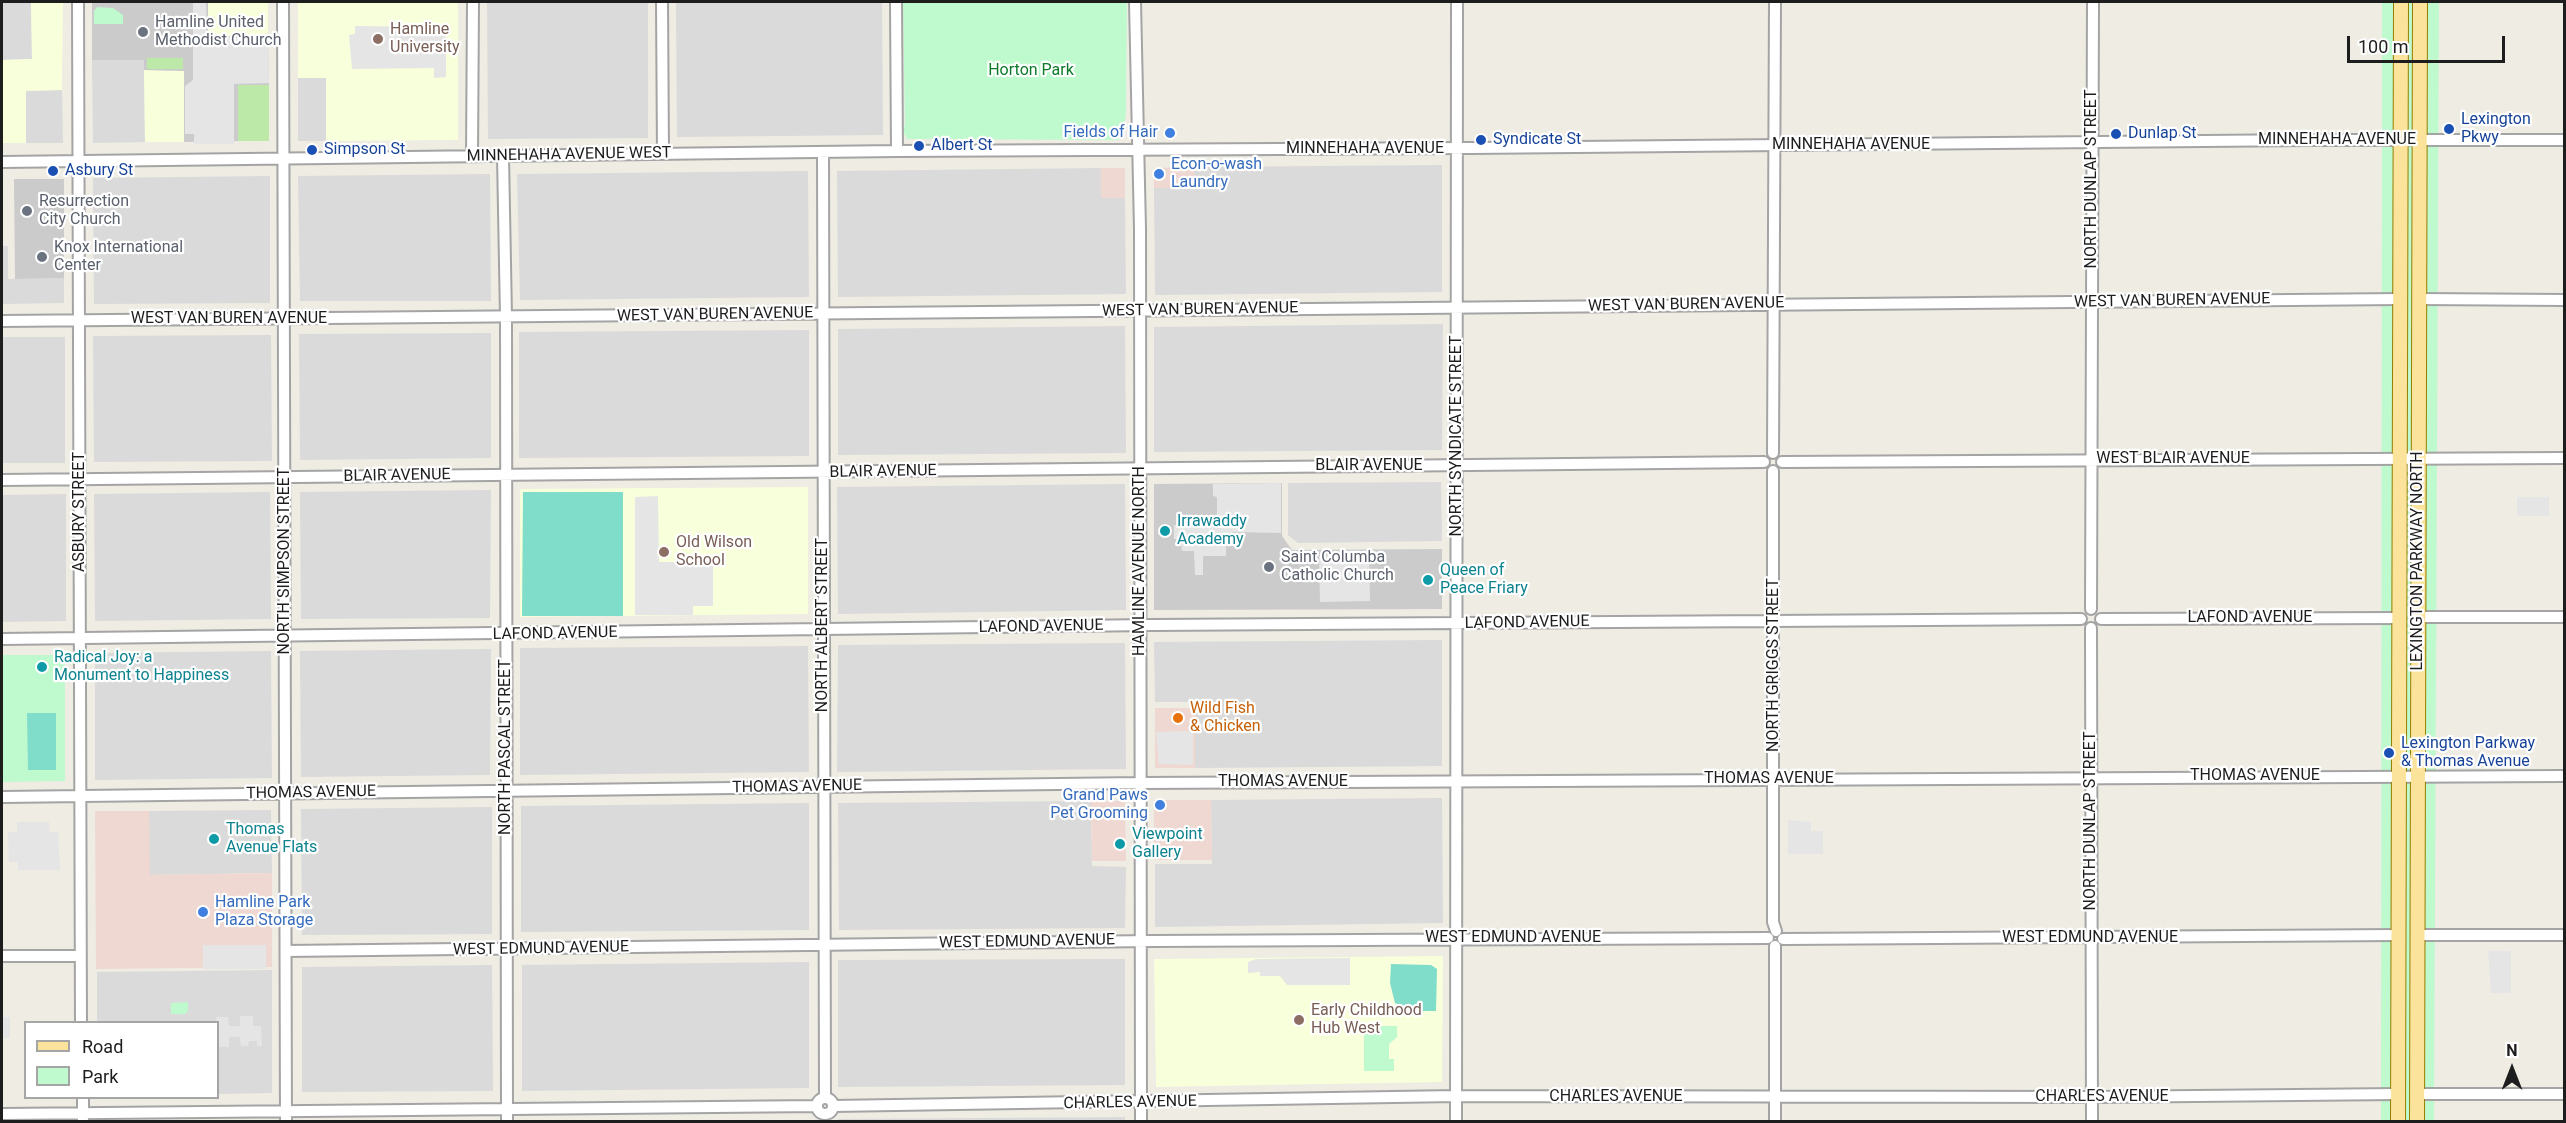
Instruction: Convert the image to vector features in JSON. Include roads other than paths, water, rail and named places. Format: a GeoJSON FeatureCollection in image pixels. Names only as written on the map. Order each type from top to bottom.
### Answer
{"type":"FeatureCollection","features":[{"type":"Feature","properties":{"kind":"main road","name":"LEXINGTON PARKWAY NORTH"},"geometry":{"type":"LineString","coordinates":[[2398,1122],[2401,2]]}},
{"type":"Feature","properties":{"kind":"main road","name":"LEXINGTON PARKWAY NORTH"},"geometry":{"type":"LineString","coordinates":[[2417,1122],[2420,2]]}},
{"type":"Feature","properties":{"kind":"street","name":"ASBURY STREET"},"geometry":{"type":"LineString","coordinates":[[78,2],[81,1021]]}},
{"type":"Feature","properties":{"kind":"street","name":"NORTH SIMPSON STREET"},"geometry":{"type":"LineString","coordinates":[[283,2],[286,1116]]}},
{"type":"Feature","properties":{"kind":"street"},"geometry":{"type":"LineString","coordinates":[[472,156],[473,2]]}},
{"type":"Feature","properties":{"kind":"street"},"geometry":{"type":"LineString","coordinates":[[662,2],[663,154]]}},
{"type":"Feature","properties":{"kind":"street"},"geometry":{"type":"LineString","coordinates":[[896,2],[897,151]]}},
{"type":"Feature","properties":{"kind":"street","name":"HAMLINE AVENUE NORTH"},"geometry":{"type":"LineString","coordinates":[[1135,2],[1140,311],[1141,1122]]}},
{"type":"Feature","properties":{"kind":"street","name":"NORTH SYNDICATE STREET"},"geometry":{"type":"LineString","coordinates":[[1456,1122],[1457,2]]}},
{"type":"Feature","properties":{"kind":"street"},"geometry":{"type":"LineString","coordinates":[[1773,453],[1775,2]]}},
{"type":"Feature","properties":{"kind":"street","name":"NORTH DUNLAP STREET"},"geometry":{"type":"LineString","coordinates":[[2091,609],[2093,2]]}},
{"type":"Feature","properties":{"kind":"street","name":"MINNEHAHA AVENUE"},"geometry":{"type":"LineString","coordinates":[[1137,150],[2400,139],[2565,140]]}},
{"type":"Feature","properties":{"kind":"street","name":"MINNEHAHA AVENUE WEST"},"geometry":{"type":"LineString","coordinates":[[2,162],[1137,150]]}},
{"type":"Feature","properties":{"kind":"street","name":"NORTH ALBERT STREET"},"geometry":{"type":"LineString","coordinates":[[823,152],[825,1097]]}},
{"type":"Feature","properties":{"kind":"street","name":"NORTH PASCAL STREET"},"geometry":{"type":"LineString","coordinates":[[503,156],[506,317],[507,1122]]}},
{"type":"Feature","properties":{"kind":"street","name":"WEST VAN BUREN AVENUE"},"geometry":{"type":"LineString","coordinates":[[2,321],[2400,299]]}},
{"type":"Feature","properties":{"kind":"street"},"geometry":{"type":"LineString","coordinates":[[2419,299],[2565,300]]}},
{"type":"Feature","properties":{"kind":"street"},"geometry":{"type":"LineString","coordinates":[[1773,453],[1778,455],[1782,462],[1780,467],[1773,471],[1768,469],[1764,462],[1767,455],[1773,453]]}},
{"type":"Feature","properties":{"kind":"street","name":"WEST BLAIR AVENUE"},"geometry":{"type":"LineString","coordinates":[[1782,462],[2565,458]]}},
{"type":"Feature","properties":{"kind":"street","name":"BLAIR AVENUE"},"geometry":{"type":"LineString","coordinates":[[2,480],[1764,462]]}},
{"type":"Feature","properties":{"kind":"street","name":"NORTH GRIGGS STREET"},"geometry":{"type":"LineString","coordinates":[[1773,471],[1775,1122]]}},
{"type":"Feature","properties":{"kind":"street"},"geometry":{"type":"LineString","coordinates":[[2091,609],[2098,612],[2101,619],[2098,626],[2091,628],[2084,626],[2081,619],[2084,612],[2091,609]]}},
{"type":"Feature","properties":{"kind":"street"},"geometry":{"type":"LineString","coordinates":[[2418,617],[2565,617]]}},
{"type":"Feature","properties":{"kind":"street","name":"LAFOND AVENUE"},"geometry":{"type":"LineString","coordinates":[[2101,619],[2399,618]]}},
{"type":"Feature","properties":{"kind":"street","name":"LAFOND AVENUE"},"geometry":{"type":"LineString","coordinates":[[2,639],[1141,626],[2081,619]]}},
{"type":"Feature","properties":{"kind":"street","name":"NORTH DUNLAP STREET"},"geometry":{"type":"LineString","coordinates":[[2091,628],[2092,1122]]}},
{"type":"Feature","properties":{"kind":"street","name":"THOMAS AVENUE"},"geometry":{"type":"LineString","coordinates":[[2,797],[1140,783],[2565,776]]}},
{"type":"Feature","properties":{"kind":"street","name":"WEST EDMUND AVENUE"},"geometry":{"type":"LineString","coordinates":[[286,951],[1456,938],[2091,938],[2398,934]]}},
{"type":"Feature","properties":{"kind":"street"},"geometry":{"type":"LineString","coordinates":[[2418,934],[2565,935]]}},
{"type":"Feature","properties":{"kind":"street"},"geometry":{"type":"LineString","coordinates":[[2,956],[80,956]]}},
{"type":"Feature","properties":{"kind":"street","name":"CHARLES AVENUE"},"geometry":{"type":"LineString","coordinates":[[828,1114],[1141,1103],[1456,1096],[2093,1097],[2398,1094]]}},
{"type":"Feature","properties":{"kind":"street"},"geometry":{"type":"LineString","coordinates":[[2417,1094],[2565,1094]]}},
{"type":"Feature","properties":{"kind":"street"},"geometry":{"type":"LineString","coordinates":[[825,1097],[830,1099],[828,1114],[819,1112],[816,1106],[818,1101],[825,1097]]}},
{"type":"Feature","properties":{"kind":"street"},"geometry":{"type":"LineString","coordinates":[[83,1099],[83,1117]]}},
{"type":"Feature","properties":{"kind":"street"},"geometry":{"type":"LineString","coordinates":[[2,1114],[83,1117],[286,1116],[507,1109],[816,1106]]}},
{"type":"Feature","properties":{"kind":"place","name":"Hamline United Methodist Church"},"geometry":{"type":"Point","coordinates":[143,32]}},
{"type":"Feature","properties":{"kind":"place","name":"Hamline University"},"geometry":{"type":"Point","coordinates":[378,39]}},
{"type":"Feature","properties":{"kind":"place","name":"Lexington Pkwy"},"geometry":{"type":"Point","coordinates":[2449,129]}},
{"type":"Feature","properties":{"kind":"place","name":"Fields of Hair"},"geometry":{"type":"Point","coordinates":[1170,133]}},
{"type":"Feature","properties":{"kind":"place","name":"Dunlap St"},"geometry":{"type":"Point","coordinates":[2116,134]}},
{"type":"Feature","properties":{"kind":"place","name":"Syndicate St"},"geometry":{"type":"Point","coordinates":[1481,140]}},
{"type":"Feature","properties":{"kind":"place","name":"Albert St"},"geometry":{"type":"Point","coordinates":[919,146]}},
{"type":"Feature","properties":{"kind":"place","name":"Simpson St"},"geometry":{"type":"Point","coordinates":[312,150]}},
{"type":"Feature","properties":{"kind":"place","name":"Asbury St"},"geometry":{"type":"Point","coordinates":[53,171]}},
{"type":"Feature","properties":{"kind":"place","name":"Econ-o-wash Laundry"},"geometry":{"type":"Point","coordinates":[1159,174]}},
{"type":"Feature","properties":{"kind":"place","name":"Resurrection City Church"},"geometry":{"type":"Point","coordinates":[27,211]}},
{"type":"Feature","properties":{"kind":"place","name":"Knox International Center"},"geometry":{"type":"Point","coordinates":[42,257]}},
{"type":"Feature","properties":{"kind":"place","name":"Irrawaddy Academy"},"geometry":{"type":"Point","coordinates":[1165,531]}},
{"type":"Feature","properties":{"kind":"place","name":"Old Wilson School"},"geometry":{"type":"Point","coordinates":[664,552]}},
{"type":"Feature","properties":{"kind":"place","name":"Saint Columba Catholic Church"},"geometry":{"type":"Point","coordinates":[1269,567]}},
{"type":"Feature","properties":{"kind":"place","name":"Queen of Peace Friary"},"geometry":{"type":"Point","coordinates":[1428,580]}},
{"type":"Feature","properties":{"kind":"place","name":"Radical Joy: a Monument to Happiness"},"geometry":{"type":"Point","coordinates":[42,667]}},
{"type":"Feature","properties":{"kind":"place","name":"Wild Fish & Chicken"},"geometry":{"type":"Point","coordinates":[1178,718]}},
{"type":"Feature","properties":{"kind":"place","name":"Lexington Parkway & Thomas Avenue"},"geometry":{"type":"Point","coordinates":[2389,753]}},
{"type":"Feature","properties":{"kind":"place","name":"Grand Paws Pet Grooming"},"geometry":{"type":"Point","coordinates":[1160,805]}},
{"type":"Feature","properties":{"kind":"place","name":"Thomas Avenue Flats"},"geometry":{"type":"Point","coordinates":[214,839]}},
{"type":"Feature","properties":{"kind":"place","name":"Viewpoint Gallery"},"geometry":{"type":"Point","coordinates":[1120,844]}},
{"type":"Feature","properties":{"kind":"place","name":"Hamline Park Plaza Storage"},"geometry":{"type":"Point","coordinates":[203,912]}},
{"type":"Feature","properties":{"kind":"place","name":"Early Childhood Hub West"},"geometry":{"type":"Point","coordinates":[1299,1020]}},
{"type":"Feature","properties":{"kind":"park label","name":"Horton Park"},"geometry":{"type":"Point","coordinates":[1031,71]}}]}
